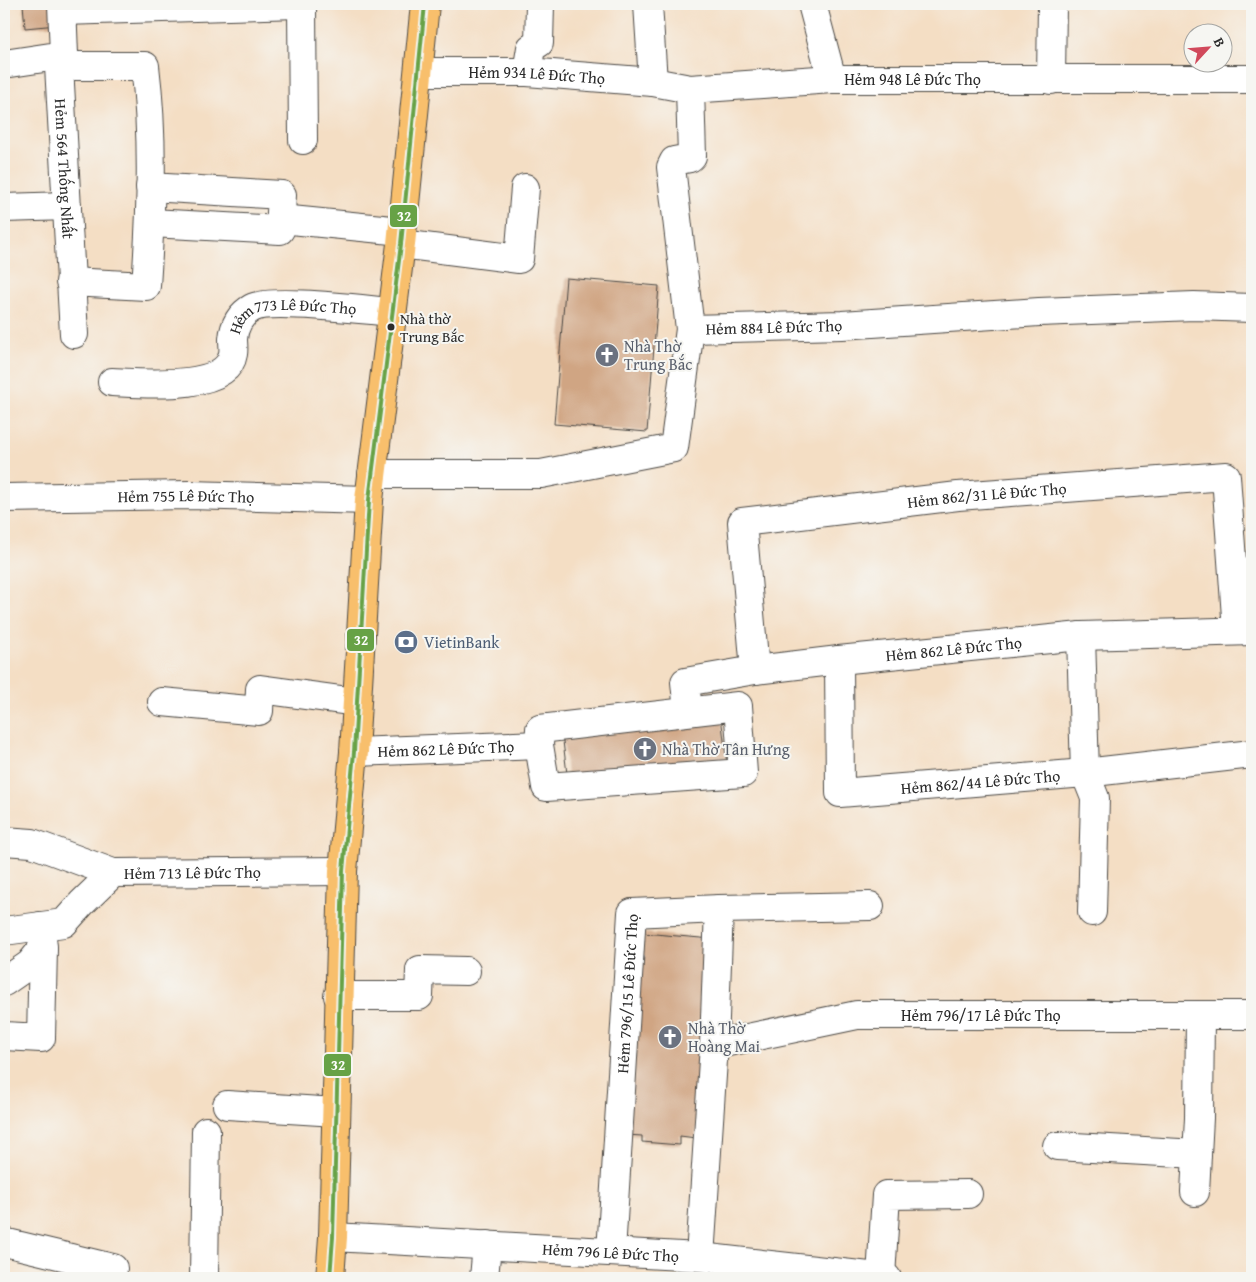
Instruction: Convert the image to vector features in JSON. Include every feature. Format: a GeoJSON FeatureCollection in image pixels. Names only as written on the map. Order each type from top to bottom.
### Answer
{"type":"FeatureCollection","features":[{"type":"Feature","properties":{"kind":"main road"},"geometry":{"type":"LineString","coordinates":[[330,1278],[333,1236],[338,996],[343,871],[354,752],[370,487],[402,238],[425,4]]}},
{"type":"Feature","properties":{"kind":"street"},"geometry":{"type":"LineString","coordinates":[[62,7],[300,4],[303,140]]}},
{"type":"Feature","properties":{"kind":"street"},"geometry":{"type":"LineString","coordinates":[[527,72],[531,48],[539,43],[540,4]]}},
{"type":"Feature","properties":{"kind":"street"},"geometry":{"type":"LineString","coordinates":[[648,4],[653,82]]}},
{"type":"Feature","properties":{"kind":"street"},"geometry":{"type":"LineString","coordinates":[[812,4],[832,79]]}},
{"type":"Feature","properties":{"kind":"street"},"geometry":{"type":"LineString","coordinates":[[1051,80],[1052,4]]}},
{"type":"Feature","properties":{"kind":"street","name":"Hẻm 564 Thống Nhất"},"geometry":{"type":"LineString","coordinates":[[62,7],[67,206],[74,334]]}},
{"type":"Feature","properties":{"kind":"street"},"geometry":{"type":"LineString","coordinates":[[4,64],[62,61],[145,66],[149,100],[150,187],[146,286],[70,282]]}},
{"type":"Feature","properties":{"kind":"street","name":"Hẻm 934 Lê Đức Thọ"},"geometry":{"type":"LineString","coordinates":[[419,72],[527,72],[653,82]]}},
{"type":"Feature","properties":{"kind":"street","name":"Hẻm 948 Lê Đức Thọ"},"geometry":{"type":"LineString","coordinates":[[653,82],[690,89],[832,79],[1252,79]]}},
{"type":"Feature","properties":{"kind":"street"},"geometry":{"type":"LineString","coordinates":[[690,89],[692,156],[674,161],[671,167],[690,329]]}},
{"type":"Feature","properties":{"kind":"street"},"geometry":{"type":"LineString","coordinates":[[150,187],[282,195],[280,230],[150,223]]}},
{"type":"Feature","properties":{"kind":"street"},"geometry":{"type":"LineString","coordinates":[[281,219],[519,259],[524,188]]}},
{"type":"Feature","properties":{"kind":"street"},"geometry":{"type":"LineString","coordinates":[[4,208],[67,206]]}},
{"type":"Feature","properties":{"kind":"street","name":"Hẻm 773 Lê Đức Thọ"},"geometry":{"type":"LineString","coordinates":[[112,382],[185,383],[210,377],[225,369],[233,355],[233,337],[239,319],[254,307],[276,303],[392,312]]}},
{"type":"Feature","properties":{"kind":"street","name":"Hẻm 884 Lê Đức Thọ"},"geometry":{"type":"LineString","coordinates":[[370,487],[541,474],[674,448],[690,329],[842,326],[1049,311],[1194,306],[1252,308]]}},
{"type":"Feature","properties":{"kind":"street","name":"Hẻm 862/31 Lê Đức Thọ"},"geometry":{"type":"LineString","coordinates":[[755,670],[742,522],[958,496],[1226,476],[1244,631]]}},
{"type":"Feature","properties":{"kind":"street","name":"Hẻm 755 Lê Đức Thọ"},"geometry":{"type":"LineString","coordinates":[[4,498],[189,495],[370,487]]}},
{"type":"Feature","properties":{"kind":"street","name":"Hẻm 862 Lê Đức Thọ"},"geometry":{"type":"LineString","coordinates":[[688,711],[685,682],[755,670],[1081,636],[1244,631]]}},
{"type":"Feature","properties":{"kind":"street"},"geometry":{"type":"LineString","coordinates":[[1081,636],[1086,774],[1095,798],[1092,912]]}},
{"type":"Feature","properties":{"kind":"street","name":"Hẻm 862/44 Lê Đức Thọ"},"geometry":{"type":"LineString","coordinates":[[839,660],[840,793],[1086,774],[1252,754]]}},
{"type":"Feature","properties":{"kind":"street"},"geometry":{"type":"LineString","coordinates":[[162,702],[259,711],[260,689],[356,702]]}},
{"type":"Feature","properties":{"kind":"street"},"geometry":{"type":"LineString","coordinates":[[738,706],[743,773],[546,787],[539,745],[540,729],[738,706]]}},
{"type":"Feature","properties":{"kind":"street","name":"Hẻm 862 Lê Đức Thọ"},"geometry":{"type":"LineString","coordinates":[[354,752],[539,745]]}},
{"type":"Feature","properties":{"kind":"street"},"geometry":{"type":"LineString","coordinates":[[4,841],[32,843],[113,873]]}},
{"type":"Feature","properties":{"kind":"street","name":"Hẻm 713 Lê Đức Thọ"},"geometry":{"type":"LineString","coordinates":[[4,931],[42,937],[64,923],[113,873],[343,871]]}},
{"type":"Feature","properties":{"kind":"street","name":"Hẻm 796/15 Lê Đức Thọ"},"geometry":{"type":"LineString","coordinates":[[611,1252],[632,913],[870,906]]}},
{"type":"Feature","properties":{"kind":"street"},"geometry":{"type":"LineString","coordinates":[[700,1257],[714,1045],[719,909]]}},
{"type":"Feature","properties":{"kind":"street"},"geometry":{"type":"LineString","coordinates":[[4,982],[30,964],[42,937]]}},
{"type":"Feature","properties":{"kind":"street"},"geometry":{"type":"LineString","coordinates":[[4,1036],[41,1038],[42,937]]}},
{"type":"Feature","properties":{"kind":"street"},"geometry":{"type":"LineString","coordinates":[[338,996],[419,996],[420,970],[466,971]]}},
{"type":"Feature","properties":{"kind":"street","name":"Hẻm 796/17 Lê Đức Thọ"},"geometry":{"type":"LineString","coordinates":[[714,1045],[857,1015],[1252,1015]]}},
{"type":"Feature","properties":{"kind":"street"},"geometry":{"type":"LineString","coordinates":[[1195,1192],[1200,1015]]}},
{"type":"Feature","properties":{"kind":"street"},"geometry":{"type":"LineString","coordinates":[[227,1105],[336,1112]]}},
{"type":"Feature","properties":{"kind":"street"},"geometry":{"type":"LineString","coordinates":[[204,1278],[206,1131]]}},
{"type":"Feature","properties":{"kind":"street"},"geometry":{"type":"LineString","coordinates":[[1057,1146],[1197,1154]]}},
{"type":"Feature","properties":{"kind":"street"},"geometry":{"type":"LineString","coordinates":[[884,1278],[886,1195],[968,1194]]}},
{"type":"Feature","properties":{"kind":"street","name":"Hẻm 796 Lê Đức Thọ"},"geometry":{"type":"LineString","coordinates":[[333,1236],[700,1257],[841,1275],[884,1278]]}},
{"type":"Feature","properties":{"kind":"street"},"geometry":{"type":"LineString","coordinates":[[4,1242],[113,1268],[112,1278]]}},
{"type":"Feature","properties":{"kind":"street"},"geometry":{"type":"LineString","coordinates":[[484,1278],[487,1245]]}},
{"type":"Feature","properties":{"kind":"building"},"geometry":{"type":"Polygon","coordinates":[[[23,4],[55,4],[57,25],[25,28],[23,4]]]}},
{"type":"Feature","properties":{"kind":"building"},"geometry":{"type":"Polygon","coordinates":[[[4,24],[10,56],[4,57],[4,24]]]}},
{"type":"Feature","properties":{"kind":"building","name":"Nhà Thờ Trung Bắc"},"geometry":{"type":"Polygon","coordinates":[[[566,278],[659,286],[647,432],[554,424],[566,278]]]}},
{"type":"Feature","properties":{"kind":"building","name":"Nhà Thờ Tân Hưng"},"geometry":{"type":"Polygon","coordinates":[[[721,716],[727,765],[568,782],[562,733],[721,716]]]}},
{"type":"Feature","properties":{"kind":"building","name":"Nhà Thờ Hoàng Mai"},"geometry":{"type":"Polygon","coordinates":[[[643,933],[712,939],[696,1138],[680,1136],[680,1145],[642,1142],[642,1136],[627,1135],[643,933]]]}},
{"type":"Feature","properties":{"kind":"transit line","name":"32"},"geometry":{"type":"LineString","coordinates":[[330,1278],[333,1237],[343,871],[354,752],[369,500],[401,244],[425,4]]}},
{"type":"Feature","properties":{"kind":"place","name":"Nhà thờ Trung Bắc"},"geometry":{"type":"Point","coordinates":[391,327]}},
{"type":"Feature","properties":{"kind":"place","name":"Nhà Thờ Trung Bắc"},"geometry":{"type":"Point","coordinates":[607,355]}},
{"type":"Feature","properties":{"kind":"place","name":"VietinBank"},"geometry":{"type":"Point","coordinates":[406,642]}},
{"type":"Feature","properties":{"kind":"place","name":"Nhà Thờ Tân Hưng"},"geometry":{"type":"Point","coordinates":[645,749]}},
{"type":"Feature","properties":{"kind":"place","name":"Nhà Thờ Hoàng Mai"},"geometry":{"type":"Point","coordinates":[670,1037]}}]}
